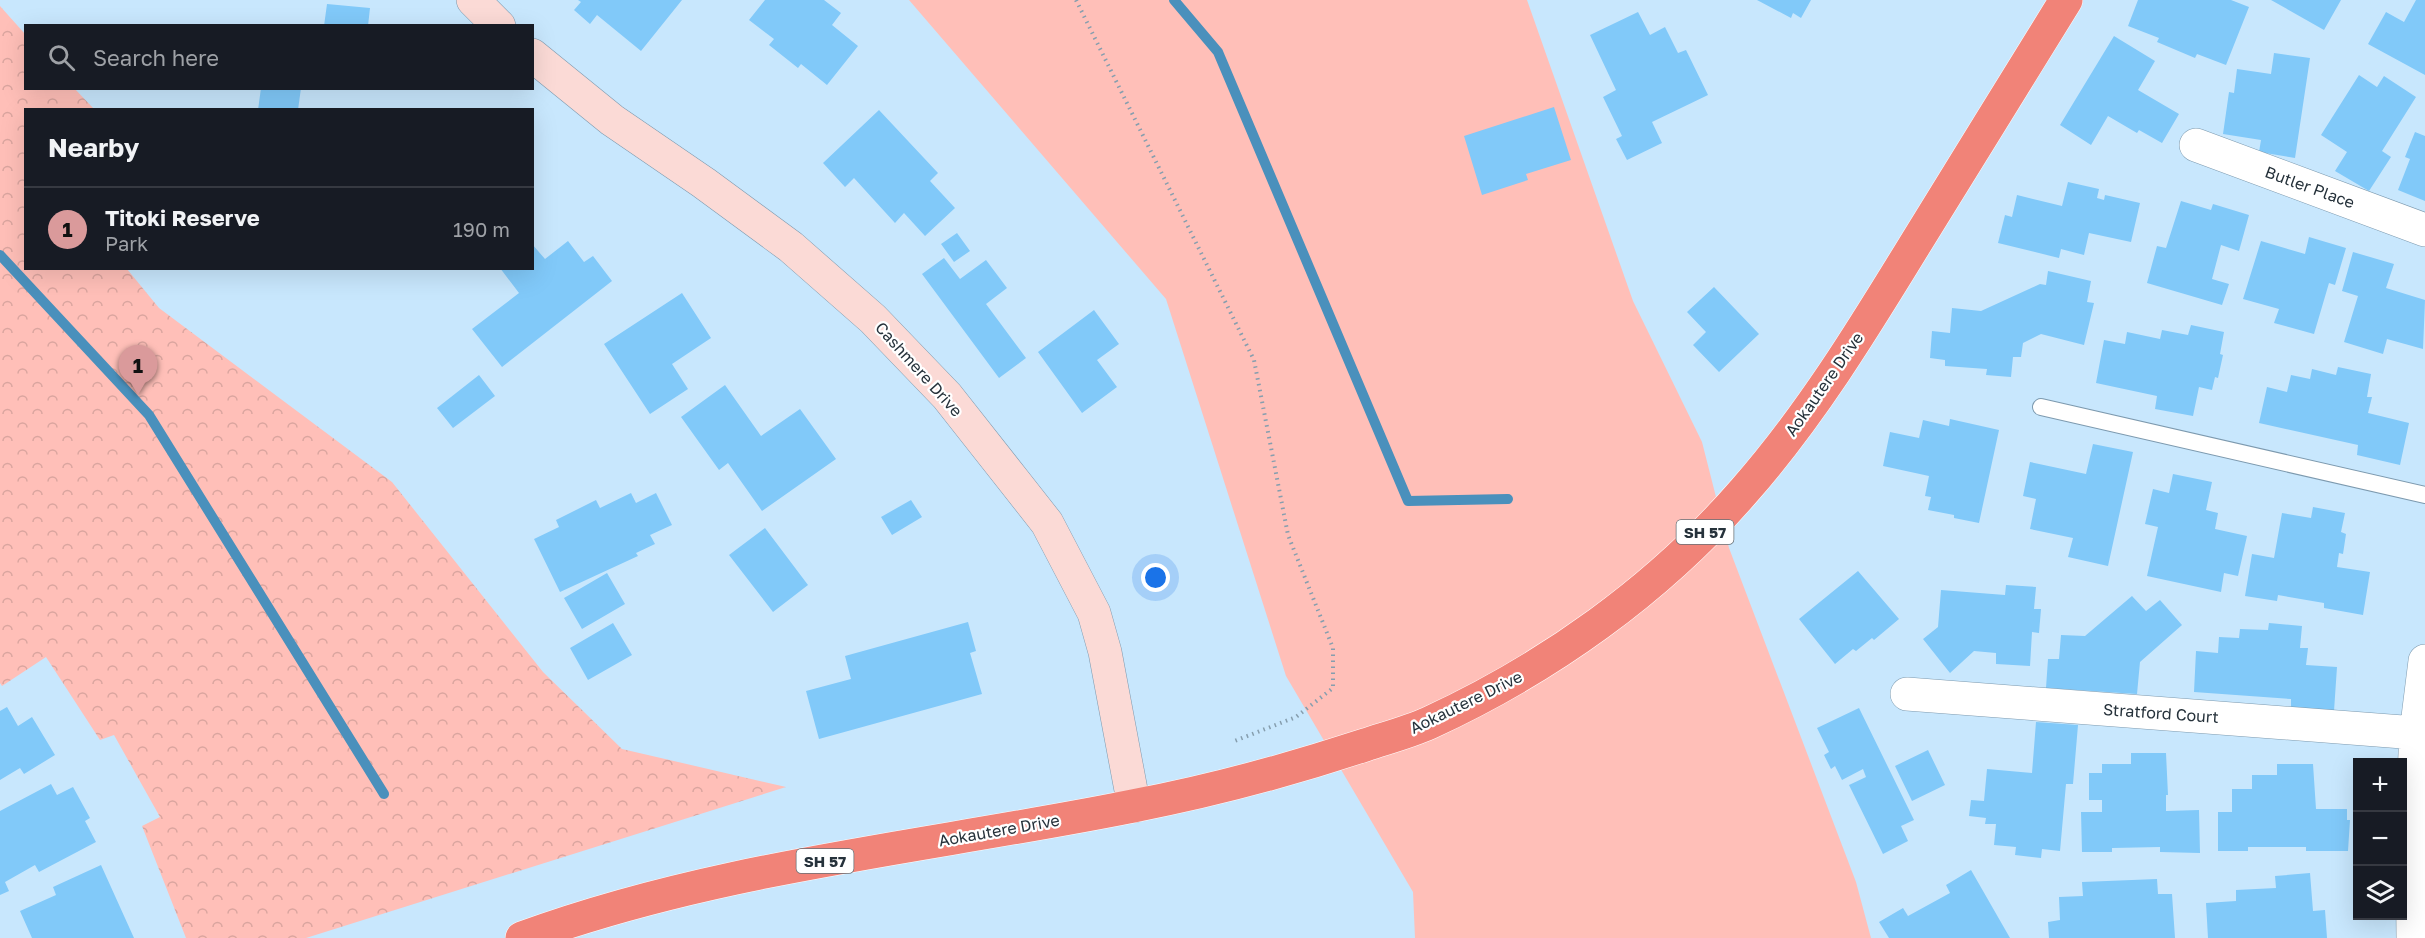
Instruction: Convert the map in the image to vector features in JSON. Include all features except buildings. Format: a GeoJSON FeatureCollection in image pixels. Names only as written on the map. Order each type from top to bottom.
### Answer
{"type":"FeatureCollection","features":[{"type":"Feature","properties":{"kind":"highway","name":"Aokautere Drive"},"geometry":{"type":"LineString","coordinates":[[522,938],[570,920],[671,892],[850,856],[1134,806],[1242,781],[1426,725],[1537,667],[1624,605],[1701,537],[1745,490],[1792,432],[1845,358],[2066,0]]}},
{"type":"Feature","properties":{"kind":"street"},"geometry":{"type":"LineString","coordinates":[[473,0],[497,24]]}},
{"type":"Feature","properties":{"kind":"street","name":"Cashmere Drive"},"geometry":{"type":"LineString","coordinates":[[534,57],[612,120],[704,183],[791,247],[873,319],[946,396],[1014,480],[1047,523],[1094,613],[1106,652],[1134,806]]}},
{"type":"Feature","properties":{"kind":"street","name":"Butler Place"},"geometry":{"type":"LineString","coordinates":[[2196,145],[2425,230]]}},
{"type":"Feature","properties":{"kind":"street"},"geometry":{"type":"LineString","coordinates":[[2413,938],[2412,816],[2416,733],[2425,661]]}},
{"type":"Feature","properties":{"kind":"street","name":"Stratford Court"},"geometry":{"type":"LineString","coordinates":[[1907,694],[2416,733]]}},
{"type":"Feature","properties":{"kind":"lane"},"geometry":{"type":"LineString","coordinates":[[2041,407],[2425,495]]}},
{"type":"Feature","properties":{"kind":"path"},"geometry":{"type":"LineString","coordinates":[[1076,0],[1254,360],[1288,535],[1333,648],[1333,688],[1296,717],[1232,742]]}},
{"type":"Feature","properties":{"kind":"green space"},"geometry":{"type":"Polygon","coordinates":[[[909,0],[1527,0],[1633,301],[1702,442],[1729,548],[1856,882],[1871,938],[1415,938],[1413,892],[1286,676],[1166,299],[909,0]]]}},
{"type":"Feature","properties":{"kind":"green space"},"geometry":{"type":"Polygon","coordinates":[[[0,6],[24,33],[24,90],[76,90],[93,108],[24,108],[24,270],[128,270],[159,308],[392,482],[543,672],[622,749],[786,787],[306,938],[186,938],[142,826],[160,817],[114,735],[100,740],[46,657],[2,686],[0,683],[0,6]]]}},
{"type":"Feature","properties":{"kind":"waterway"},"geometry":{"type":"LineString","coordinates":[[1174,0],[1218,52],[1408,501],[1508,499]]}},
{"type":"Feature","properties":{"kind":"waterway"},"geometry":{"type":"LineString","coordinates":[[0,255],[149,415],[384,794]]}},
{"type":"Feature","properties":{"kind":"place","name":"Titoki Reserve"},"geometry":{"type":"Point","coordinates":[138,395]}}]}
